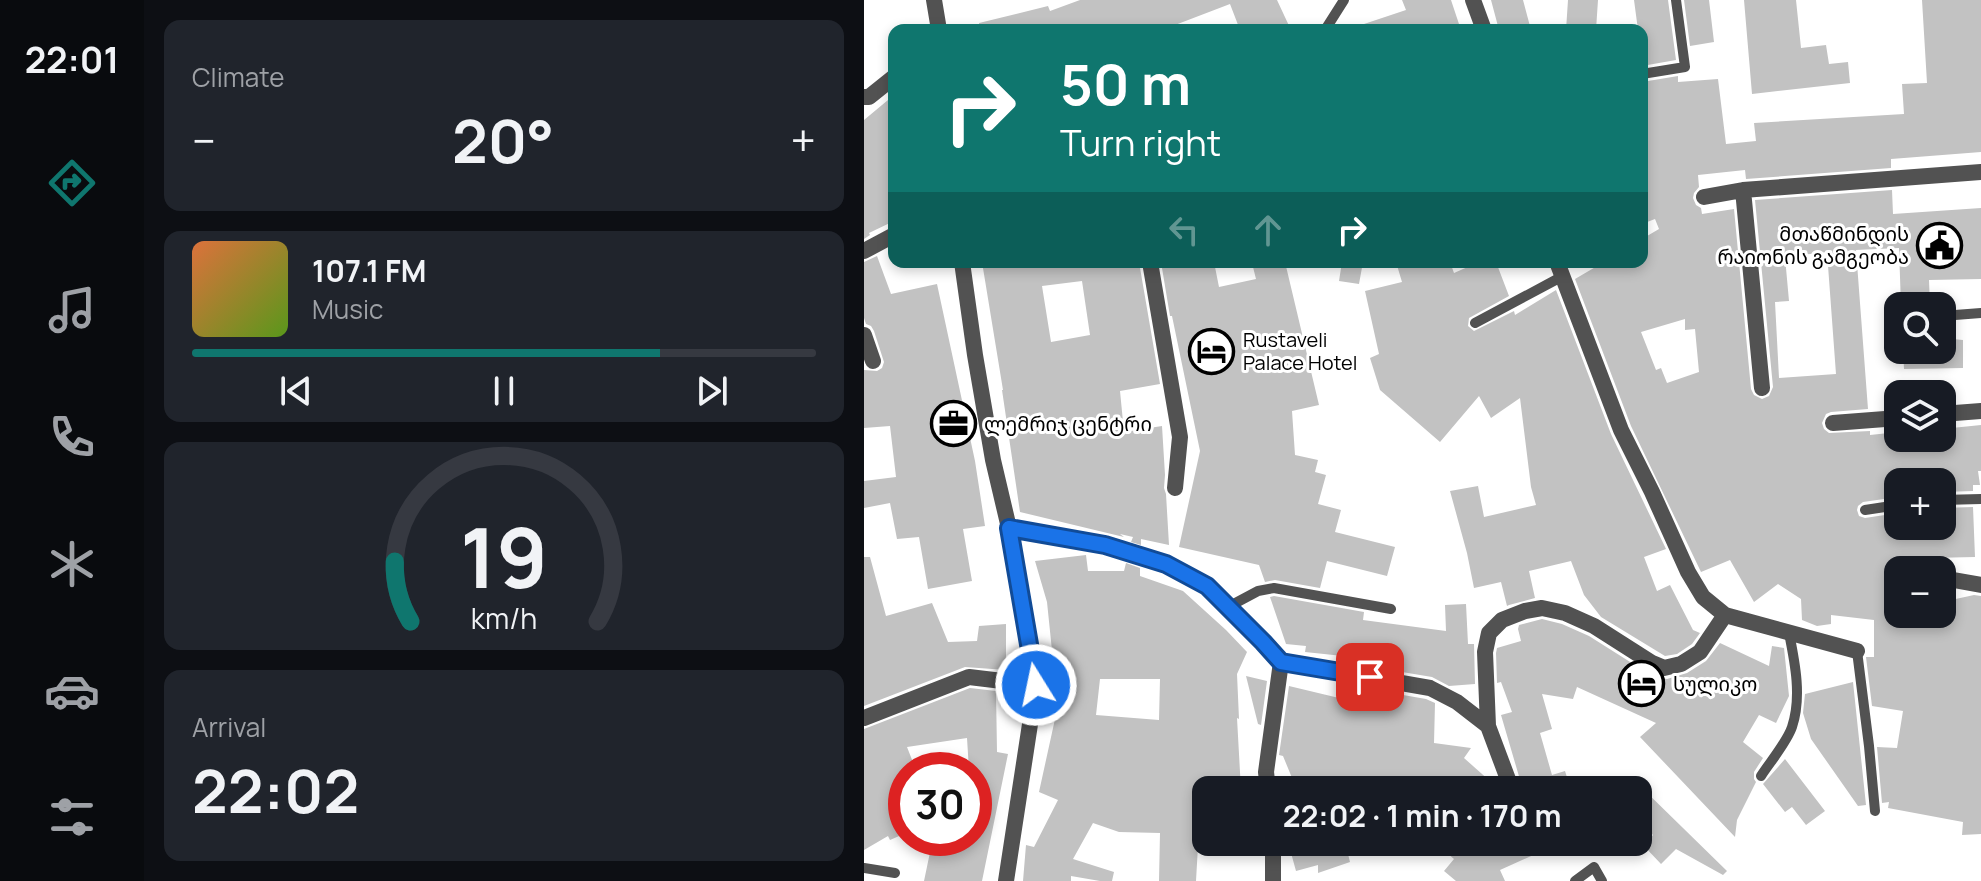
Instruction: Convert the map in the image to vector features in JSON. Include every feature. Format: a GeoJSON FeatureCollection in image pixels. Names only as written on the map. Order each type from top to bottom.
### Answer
{"type":"FeatureCollection","features":[{"type":"Feature","properties":{"kind":"street"},"geometry":{"type":"LineString","coordinates":[[934,0],[938,24]]}},
{"type":"Feature","properties":{"kind":"street"},"geometry":{"type":"LineString","coordinates":[[1473,0],[1482,24]]}},
{"type":"Feature","properties":{"kind":"street"},"geometry":{"type":"LineString","coordinates":[[864,97],[869,97],[888,82]]}},
{"type":"Feature","properties":{"kind":"street"},"geometry":{"type":"LineString","coordinates":[[1704,197],[1743,190],[1981,172]]}},
{"type":"Feature","properties":{"kind":"street"},"geometry":{"type":"LineString","coordinates":[[1743,190],[1762,388]]}},
{"type":"Feature","properties":{"kind":"street"},"geometry":{"type":"LineString","coordinates":[[864,251],[888,238]]}},
{"type":"Feature","properties":{"kind":"street"},"geometry":{"type":"LineString","coordinates":[[963,268],[985,415],[1009,528],[1036,685],[1006,881]]}},
{"type":"Feature","properties":{"kind":"street"},"geometry":{"type":"LineString","coordinates":[[1151,268],[1180,437],[1175,488]]}},
{"type":"Feature","properties":{"kind":"street"},"geometry":{"type":"LineString","coordinates":[[1560,269],[1621,430],[1688,572],[1703,597],[1725,615],[1857,651]]}},
{"type":"Feature","properties":{"kind":"street"},"geometry":{"type":"LineString","coordinates":[[864,335],[873,361]]}},
{"type":"Feature","properties":{"kind":"street"},"geometry":{"type":"LineString","coordinates":[[1956,413],[1981,411]]}},
{"type":"Feature","properties":{"kind":"street"},"geometry":{"type":"LineString","coordinates":[[1833,423],[1884,419]]}},
{"type":"Feature","properties":{"kind":"street"},"geometry":{"type":"LineString","coordinates":[[1009,528],[1105,545],[1166,564],[1207,586],[1281,662],[1430,688],[1457,702],[1488,726]]}},
{"type":"Feature","properties":{"kind":"street"},"geometry":{"type":"LineString","coordinates":[[1956,580],[1981,585]]}},
{"type":"Feature","properties":{"kind":"street"},"geometry":{"type":"LineString","coordinates":[[1507,776],[1488,726],[1485,652],[1489,633],[1502,620],[1542,608],[1565,613],[1594,626],[1664,668],[1681,664],[1700,652],[1725,615]]}},
{"type":"Feature","properties":{"kind":"street"},"geometry":{"type":"LineString","coordinates":[[1266,776],[1281,662]]}},
{"type":"Feature","properties":{"kind":"street"},"geometry":{"type":"LineString","coordinates":[[864,718],[969,677],[1036,685]]}},
{"type":"Feature","properties":{"kind":"street"},"geometry":{"type":"LineString","coordinates":[[1273,856],[1273,881]]}},
{"type":"Feature","properties":{"kind":"lane"},"geometry":{"type":"LineString","coordinates":[[1329,24],[1344,0]]}},
{"type":"Feature","properties":{"kind":"lane"},"geometry":{"type":"LineString","coordinates":[[1648,73],[1685,67],[1676,0]]}},
{"type":"Feature","properties":{"kind":"lane"},"geometry":{"type":"LineString","coordinates":[[1475,323],[1560,269]]}},
{"type":"Feature","properties":{"kind":"lane"},"geometry":{"type":"LineString","coordinates":[[1956,315],[1981,313]]}},
{"type":"Feature","properties":{"kind":"lane"},"geometry":{"type":"LineString","coordinates":[[1956,500],[1981,499]]}},
{"type":"Feature","properties":{"kind":"lane"},"geometry":{"type":"LineString","coordinates":[[1865,510],[1884,507]]}},
{"type":"Feature","properties":{"kind":"lane"},"geometry":{"type":"LineString","coordinates":[[1228,607],[1258,591],[1274,588],[1391,609]]}},
{"type":"Feature","properties":{"kind":"lane"},"geometry":{"type":"LineString","coordinates":[[1761,776],[1792,730],[1797,701],[1796,667],[1789,633]]}},
{"type":"Feature","properties":{"kind":"lane"},"geometry":{"type":"LineString","coordinates":[[1857,651],[1875,811]]}},
{"type":"Feature","properties":{"kind":"lane"},"geometry":{"type":"LineString","coordinates":[[1575,881],[1594,867],[1602,881]]}},
{"type":"Feature","properties":{"kind":"lane"},"geometry":{"type":"LineString","coordinates":[[866,868],[895,873]]}},
{"type":"Feature","properties":{"kind":"lane"},"geometry":{"type":"LineString","coordinates":[[866,868],[871,881]]}},
{"type":"Feature","properties":{"kind":"building"},"geometry":{"type":"Polygon","coordinates":[[[1080,0],[1277,0],[1288,24],[1238,24],[1230,4],[1178,24],[979,24],[1048,6],[1050,11],[1080,0]]]}},
{"type":"Feature","properties":{"kind":"building"},"geometry":{"type":"Polygon","coordinates":[[[1402,0],[1451,0],[1459,24],[1364,24],[1406,10],[1402,0]]]}},
{"type":"Feature","properties":{"kind":"building"},"geometry":{"type":"Polygon","coordinates":[[[1491,0],[1523,0],[1529,24],[1497,24],[1491,0]]]}},
{"type":"Feature","properties":{"kind":"building"},"geometry":{"type":"Polygon","coordinates":[[[1568,0],[1598,0],[1596,24],[1566,24],[1568,0]]]}},
{"type":"Feature","properties":{"kind":"building"},"geometry":{"type":"Polygon","coordinates":[[[1634,0],[1668,0],[1676,60],[1648,65],[1648,24],[1637,24],[1634,0]]]}},
{"type":"Feature","properties":{"kind":"building"},"geometry":{"type":"Polygon","coordinates":[[[1684,0],[1709,0],[1714,42],[1690,46],[1684,0]]]}},
{"type":"Feature","properties":{"kind":"building"},"geometry":{"type":"Polygon","coordinates":[[[1744,0],[1796,0],[1801,48],[1826,45],[1829,64],[1848,62],[1850,83],[1752,94],[1744,0]]]}},
{"type":"Feature","properties":{"kind":"building"},"geometry":{"type":"Polygon","coordinates":[[[1922,0],[1981,0],[1981,152],[1891,159],[1891,168],[1746,179],[1745,170],[1698,175],[1699,187],[1693,198],[1702,214],[1734,209],[1751,389],[1754,395],[1762,399],[1769,396],[1773,387],[1755,200],[1892,190],[1893,214],[1981,208],[1981,279],[1929,280],[1929,292],[1901,292],[1899,248],[1856,250],[1868,409],[1831,412],[1826,414],[1822,423],[1829,433],[1884,434],[1884,452],[1956,452],[1956,428],[1981,425],[1980,485],[1973,485],[1973,491],[1956,492],[1956,468],[1884,468],[1884,499],[1863,502],[1857,510],[1859,516],[1865,518],[1884,515],[1884,540],[1956,540],[1956,508],[1973,507],[1975,557],[1884,556],[1884,628],[1956,628],[1956,599],[1981,596],[1981,834],[1962,835],[1963,822],[1888,808],[1889,802],[1882,803],[1877,747],[1897,748],[1903,711],[1872,706],[1866,657],[1874,657],[1874,620],[1831,615],[1831,624],[1817,626],[1802,620],[1801,599],[1778,584],[1754,602],[1730,560],[1701,572],[1631,426],[1575,279],[1594,268],[1648,268],[1648,235],[1659,229],[1655,219],[1648,222],[1648,81],[1678,76],[1678,82],[1718,79],[1726,144],[1756,141],[1754,123],[1904,114],[1902,84],[1927,83],[1922,0]],[[1827,252],[1785,257],[1789,301],[1775,302],[1779,378],[1836,374],[1827,252]],[[1685,319],[1641,332],[1656,370],[1661,368],[1667,383],[1699,372],[1695,329],[1685,330],[1685,319]]]}},
{"type":"Feature","properties":{"kind":"building"},"geometry":{"type":"Polygon","coordinates":[[[888,100],[888,224],[869,233],[864,239],[864,120],[888,100]]]}},
{"type":"Feature","properties":{"kind":"building"},"geometry":{"type":"Polygon","coordinates":[[[877,256],[891,294],[937,284],[975,461],[985,526],[963,529],[972,581],[928,589],[919,537],[897,539],[890,503],[864,508],[864,481],[896,477],[890,426],[864,428],[864,370],[877,371],[884,362],[874,331],[864,318],[864,262],[877,256]]]}},
{"type":"Feature","properties":{"kind":"building"},"geometry":{"type":"Polygon","coordinates":[[[983,268],[1140,268],[1160,384],[1120,391],[1124,432],[1162,426],[1169,545],[1141,539],[1141,545],[1131,542],[1133,537],[1020,512],[983,268]],[[1082,281],[1042,286],[1051,342],[1090,335],[1082,281]]]}},
{"type":"Feature","properties":{"kind":"building"},"geometry":{"type":"Polygon","coordinates":[[[1162,268],[1215,268],[1219,287],[1256,279],[1253,268],[1286,268],[1319,405],[1292,411],[1295,455],[1318,460],[1315,472],[1326,475],[1318,504],[1341,510],[1335,532],[1395,547],[1387,576],[1327,561],[1320,588],[1275,580],[1265,582],[1259,565],[1179,547],[1200,451],[1162,268]]]}},
{"type":"Feature","properties":{"kind":"building"},"geometry":{"type":"Polygon","coordinates":[[[1341,268],[1362,268],[1359,284],[1339,281],[1341,268]]]}},
{"type":"Feature","properties":{"kind":"building"},"geometry":{"type":"Polygon","coordinates":[[[1398,268],[1452,268],[1454,273],[1465,268],[1498,268],[1509,296],[1469,318],[1468,326],[1474,331],[1514,311],[1515,315],[1556,290],[1611,434],[1666,549],[1644,557],[1657,591],[1670,585],[1693,630],[1700,633],[1692,644],[1677,654],[1665,656],[1601,617],[1584,595],[1571,561],[1529,571],[1535,598],[1507,606],[1501,582],[1474,588],[1450,491],[1478,486],[1484,517],[1536,505],[1520,398],[1491,418],[1479,396],[1440,442],[1380,390],[1370,358],[1379,354],[1365,291],[1402,282],[1398,268]]]}},
{"type":"Feature","properties":{"kind":"building"},"geometry":{"type":"Polygon","coordinates":[[[1956,339],[1963,340],[1963,368],[1904,369],[1904,364],[1956,364],[1956,339]]]}},
{"type":"Feature","properties":{"kind":"building"},"geometry":{"type":"Polygon","coordinates":[[[1086,555],[1088,571],[1124,571],[1126,563],[1140,568],[1140,576],[1183,591],[1247,652],[1237,674],[1240,776],[1192,776],[1192,856],[1197,856],[1196,881],[1159,881],[1160,833],[1119,832],[1093,823],[1073,859],[1114,872],[1112,881],[1071,876],[1071,881],[1023,881],[1026,845],[1034,847],[1058,800],[1039,792],[1055,719],[1047,602],[1035,561],[1086,555]],[[1100,679],[1096,715],[1159,720],[1160,679],[1100,679]]]}},
{"type":"Feature","properties":{"kind":"building"},"geometry":{"type":"Polygon","coordinates":[[[864,557],[870,557],[886,616],[932,603],[948,642],[977,641],[979,626],[1006,624],[1006,670],[965,667],[864,706],[864,557]]]}},
{"type":"Feature","properties":{"kind":"building"},"geometry":{"type":"Polygon","coordinates":[[[1270,597],[1364,612],[1363,620],[1446,631],[1445,605],[1466,604],[1468,644],[1474,644],[1475,684],[1449,686],[1432,677],[1342,662],[1343,656],[1305,652],[1306,646],[1286,644],[1270,597]]]}},
{"type":"Feature","properties":{"kind":"building"},"geometry":{"type":"Polygon","coordinates":[[[1542,619],[1562,624],[1589,636],[1646,672],[1667,679],[1687,673],[1706,661],[1720,643],[1769,666],[1772,646],[1784,648],[1789,696],[1776,723],[1759,715],[1743,742],[1763,758],[1754,772],[1756,782],[1737,820],[1735,837],[1640,737],[1656,723],[1577,687],[1573,699],[1542,694],[1552,729],[1540,733],[1552,775],[1565,771],[1567,776],[1519,776],[1501,715],[1512,712],[1501,682],[1497,683],[1496,653],[1497,648],[1521,641],[1519,625],[1542,619]]]}},
{"type":"Feature","properties":{"kind":"building"},"geometry":{"type":"Polygon","coordinates":[[[1246,676],[1267,681],[1261,725],[1258,724],[1246,676]]]}},
{"type":"Feature","properties":{"kind":"building"},"geometry":{"type":"Polygon","coordinates":[[[1853,682],[1866,805],[1858,806],[1811,739],[1803,713],[1805,694],[1853,682]]]}},
{"type":"Feature","properties":{"kind":"building"},"geometry":{"type":"Polygon","coordinates":[[[1340,684],[1435,703],[1434,743],[1471,748],[1464,758],[1484,776],[1291,776],[1283,756],[1279,755],[1289,686],[1339,698],[1340,684]]]}},
{"type":"Feature","properties":{"kind":"building"},"geometry":{"type":"Polygon","coordinates":[[[970,688],[996,691],[997,752],[1008,754],[992,832],[992,752],[968,752],[967,738],[907,747],[909,752],[888,752],[888,836],[864,850],[864,729],[970,688]]]}},
{"type":"Feature","properties":{"kind":"building"},"geometry":{"type":"Polygon","coordinates":[[[1785,759],[1825,811],[1806,825],[1792,807],[1785,812],[1763,784],[1785,759]]]}},
{"type":"Feature","properties":{"kind":"building"},"geometry":{"type":"Polygon","coordinates":[[[1652,798],[1727,871],[1723,875],[1676,849],[1661,864],[1652,854],[1652,798]]]}},
{"type":"Feature","properties":{"kind":"building"},"geometry":{"type":"Polygon","coordinates":[[[929,856],[987,856],[982,881],[924,881],[929,856]]]}},
{"type":"Feature","properties":{"kind":"building"},"geometry":{"type":"Polygon","coordinates":[[[1292,856],[1348,856],[1350,862],[1318,873],[1318,865],[1296,871],[1292,856]]]}},
{"type":"Feature","properties":{"kind":"building"},"geometry":{"type":"Polygon","coordinates":[[[1450,856],[1531,856],[1500,870],[1505,881],[1456,881],[1444,871],[1454,859],[1450,856]]]}},
{"type":"Feature","properties":{"kind":"place","name":"მთაწმინდის რაიონის გამგეობა"},"geometry":{"type":"Point","coordinates":[1940,246]}},
{"type":"Feature","properties":{"kind":"place","name":"Rustaveli Palace Hotel"},"geometry":{"type":"Point","coordinates":[1212,352]}},
{"type":"Feature","properties":{"kind":"place","name":"ლემრიჯ ცენტრი"},"geometry":{"type":"Point","coordinates":[953,424]}},
{"type":"Feature","properties":{"kind":"place","name":"სულიკო"},"geometry":{"type":"Point","coordinates":[1642,684]}},
{"type":"Feature","properties":{"kind":"route"},"geometry":{"type":"LineString","coordinates":[[1036,685],[1009,528],[1105,545],[1166,564],[1207,586],[1281,662],[1370,677]]}}]}
